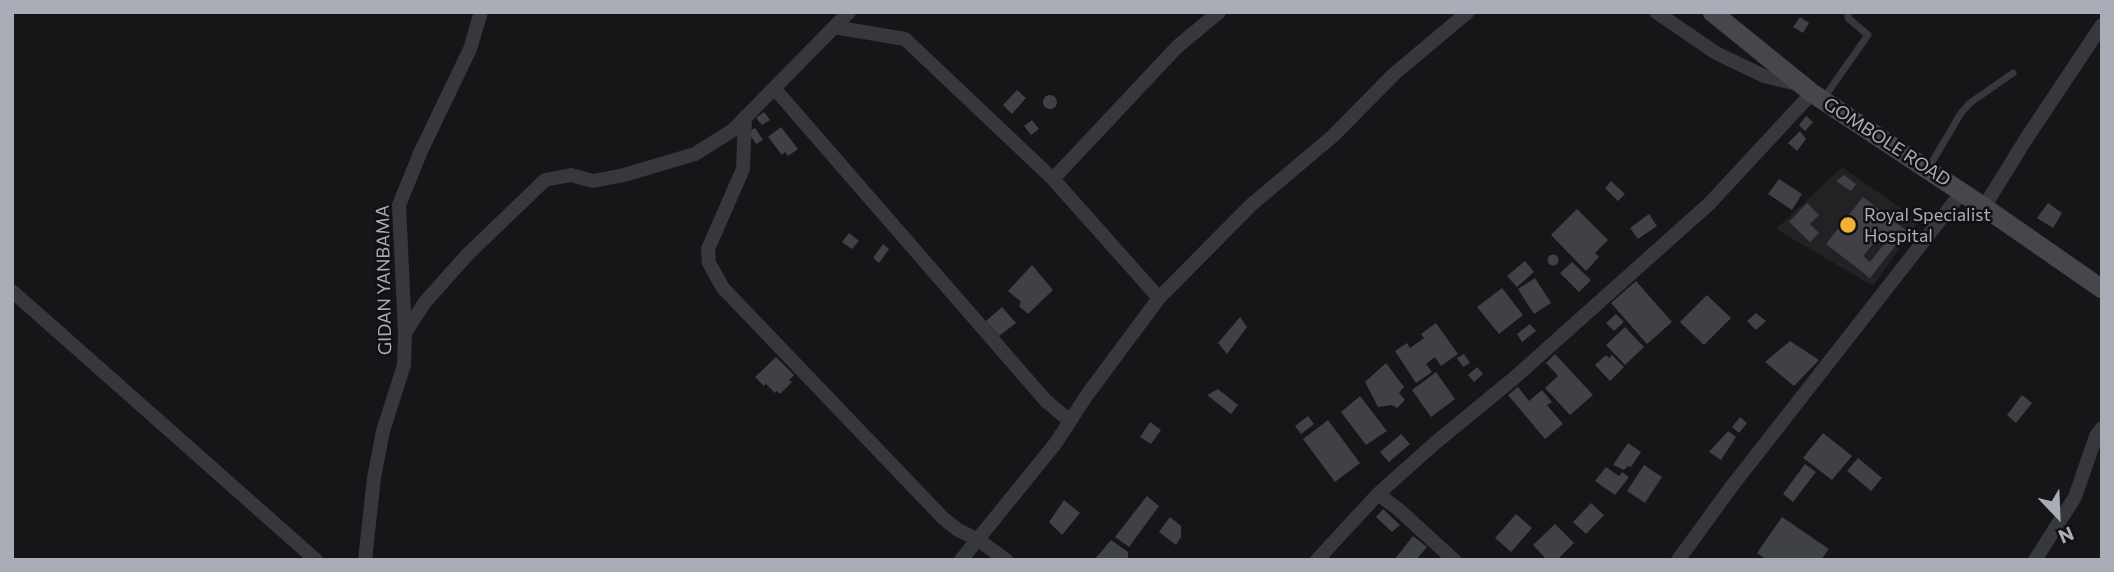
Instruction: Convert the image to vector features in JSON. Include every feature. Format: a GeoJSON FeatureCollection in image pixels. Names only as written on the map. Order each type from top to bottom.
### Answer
{"type":"FeatureCollection","features":[{"type":"Feature","properties":{"kind":"street","name":"GIDAN YANBAMA"},"geometry":{"type":"LineString","coordinates":[[365,560],[374,478],[383,431],[404,365],[405,333],[398,205],[470,49],[481,12]]}},
{"type":"Feature","properties":{"kind":"street"},"geometry":{"type":"LineString","coordinates":[[405,333],[433,292],[468,254],[545,180],[571,175],[593,181],[624,175],[695,154],[733,130],[849,12]]}},
{"type":"Feature","properties":{"kind":"street"},"geometry":{"type":"LineString","coordinates":[[1053,178],[1177,47],[1219,12]]}},
{"type":"Feature","properties":{"kind":"street"},"geometry":{"type":"LineString","coordinates":[[961,560],[1055,444],[1159,298],[1251,205],[1333,136],[1394,75],[1468,12]]}},
{"type":"Feature","properties":{"kind":"street"},"geometry":{"type":"LineString","coordinates":[[1317,560],[1378,494],[1434,443],[1513,379],[1700,213],[1813,93],[1765,76],[1716,53],[1656,12]]}},
{"type":"Feature","properties":{"kind":"street","name":"GOMBOLE ROAD"},"geometry":{"type":"LineString","coordinates":[[1712,12],[1813,93],[2102,289]]}},
{"type":"Feature","properties":{"kind":"street"},"geometry":{"type":"LineString","coordinates":[[1984,207],[2102,25]]}},
{"type":"Feature","properties":{"kind":"street"},"geometry":{"type":"LineString","coordinates":[[834,27],[905,38],[1053,178],[1159,298]]}},
{"type":"Feature","properties":{"kind":"street"},"geometry":{"type":"LineString","coordinates":[[774,88],[1046,401],[1070,421]]}},
{"type":"Feature","properties":{"kind":"street"},"geometry":{"type":"LineString","coordinates":[[745,117],[743,169],[708,249],[709,263],[718,280],[780,349],[943,518],[1006,560]]}},
{"type":"Feature","properties":{"kind":"street"},"geometry":{"type":"LineString","coordinates":[[1681,559],[1732,486],[1962,192]]}},
{"type":"Feature","properties":{"kind":"street"},"geometry":{"type":"LineString","coordinates":[[12,291],[316,560]]}},
{"type":"Feature","properties":{"kind":"street"},"geometry":{"type":"LineString","coordinates":[[2035,560],[2075,496],[2096,436],[2102,428]]}},
{"type":"Feature","properties":{"kind":"street"},"geometry":{"type":"LineString","coordinates":[[1378,494],[1454,560]]}},
{"type":"Feature","properties":{"kind":"lane"},"geometry":{"type":"LineString","coordinates":[[1813,93],[1868,35],[1849,19],[1848,12]]}},
{"type":"Feature","properties":{"kind":"lane"},"geometry":{"type":"LineString","coordinates":[[1928,169],[1969,103],[2013,73]]}},
{"type":"Feature","properties":{"kind":"shaded area","name":"Royal Specialist Hospital"},"geometry":{"type":"Polygon","coordinates":[[[1842,167],[1919,221],[1873,286],[1776,229],[1842,167]]]}},
{"type":"Feature","properties":{"kind":"building"},"geometry":{"type":"Polygon","coordinates":[[[1800,17],[1809,23],[1803,33],[1793,27],[1800,17]]]}},
{"type":"Feature","properties":{"kind":"building"},"geometry":{"type":"Polygon","coordinates":[[[1017,90],[1026,98],[1012,114],[1003,105],[1017,90]]]}},
{"type":"Feature","properties":{"kind":"building"},"geometry":{"type":"Polygon","coordinates":[[[1047,95],[1053,95],[1057,102],[1053,109],[1047,109],[1043,105],[1043,99],[1047,95]]]}},
{"type":"Feature","properties":{"kind":"building"},"geometry":{"type":"Polygon","coordinates":[[[764,112],[770,120],[762,125],[756,118],[764,112]]]}},
{"type":"Feature","properties":{"kind":"building"},"geometry":{"type":"Polygon","coordinates":[[[1806,116],[1813,122],[1805,131],[1799,125],[1806,116]]]}},
{"type":"Feature","properties":{"kind":"building"},"geometry":{"type":"Polygon","coordinates":[[[1032,120],[1039,129],[1031,135],[1024,126],[1032,120]]]}},
{"type":"Feature","properties":{"kind":"building"},"geometry":{"type":"Polygon","coordinates":[[[781,127],[798,149],[788,156],[785,152],[782,155],[768,137],[781,127]]]}},
{"type":"Feature","properties":{"kind":"building"},"geometry":{"type":"Polygon","coordinates":[[[755,128],[763,140],[756,144],[748,132],[755,128]]]}},
{"type":"Feature","properties":{"kind":"building"},"geometry":{"type":"Polygon","coordinates":[[[1800,131],[1806,139],[1797,151],[1788,143],[1800,131]]]}},
{"type":"Feature","properties":{"kind":"building"},"geometry":{"type":"Polygon","coordinates":[[[1844,175],[1856,184],[1851,191],[1836,181],[1844,175]]]}},
{"type":"Feature","properties":{"kind":"building"},"geometry":{"type":"Polygon","coordinates":[[[1779,179],[1802,194],[1792,210],[1768,194],[1779,179]]]}},
{"type":"Feature","properties":{"kind":"building"},"geometry":{"type":"Polygon","coordinates":[[[1611,181],[1625,194],[1618,201],[1605,188],[1611,181]]]}},
{"type":"Feature","properties":{"kind":"building"},"geometry":{"type":"Polygon","coordinates":[[[1863,197],[1907,231],[1870,278],[1826,244],[1863,197]],[[1878,238],[1863,256],[1870,262],[1885,243],[1878,238]]]}},
{"type":"Feature","properties":{"kind":"building"},"geometry":{"type":"Polygon","coordinates":[[[1807,203],[1819,215],[1810,224],[1819,233],[1810,242],[1789,222],[1807,203]]]}},
{"type":"Feature","properties":{"kind":"building"},"geometry":{"type":"Polygon","coordinates":[[[2048,203],[2062,213],[2053,228],[2037,218],[2048,203]]]}},
{"type":"Feature","properties":{"kind":"building"},"geometry":{"type":"Polygon","coordinates":[[[1577,209],[1608,240],[1595,253],[1599,257],[1586,271],[1551,235],[1577,209]]]}},
{"type":"Feature","properties":{"kind":"building"},"geometry":{"type":"Polygon","coordinates":[[[1649,214],[1657,226],[1638,239],[1630,228],[1649,214]]]}},
{"type":"Feature","properties":{"kind":"building"},"geometry":{"type":"Polygon","coordinates":[[[849,233],[859,241],[852,249],[842,242],[849,233]]]}},
{"type":"Feature","properties":{"kind":"building"},"geometry":{"type":"Polygon","coordinates":[[[883,244],[889,249],[879,263],[873,258],[883,244]]]}},
{"type":"Feature","properties":{"kind":"building"},"geometry":{"type":"Polygon","coordinates":[[[1553,254],[1559,260],[1553,266],[1547,260],[1553,254]]]}},
{"type":"Feature","properties":{"kind":"building"},"geometry":{"type":"Polygon","coordinates":[[[1525,261],[1534,272],[1517,287],[1507,276],[1525,261]]]}},
{"type":"Feature","properties":{"kind":"building"},"geometry":{"type":"Polygon","coordinates":[[[1572,262],[1591,280],[1579,292],[1560,273],[1572,262]]]}},
{"type":"Feature","properties":{"kind":"building"},"geometry":{"type":"Polygon","coordinates":[[[1032,265],[1053,290],[1028,314],[1019,306],[1021,302],[1008,291],[1032,265]]]}},
{"type":"Feature","properties":{"kind":"building"},"geometry":{"type":"Polygon","coordinates":[[[1535,278],[1551,303],[1534,314],[1518,289],[1535,278]]]}},
{"type":"Feature","properties":{"kind":"building"},"geometry":{"type":"Polygon","coordinates":[[[1636,281],[1672,322],[1647,344],[1611,303],[1636,281]]]}},
{"type":"Feature","properties":{"kind":"building"},"geometry":{"type":"Polygon","coordinates":[[[1502,288],[1523,315],[1499,334],[1477,307],[1502,288]]]}},
{"type":"Feature","properties":{"kind":"building"},"geometry":{"type":"Polygon","coordinates":[[[1707,295],[1731,318],[1704,345],[1680,322],[1707,295]]]}},
{"type":"Feature","properties":{"kind":"building"},"geometry":{"type":"Polygon","coordinates":[[[1002,307],[1016,323],[999,336],[986,321],[1002,307]]]}},
{"type":"Feature","properties":{"kind":"building"},"geometry":{"type":"Polygon","coordinates":[[[1756,313],[1766,321],[1756,330],[1747,321],[1756,313]]]}},
{"type":"Feature","properties":{"kind":"building"},"geometry":{"type":"Polygon","coordinates":[[[1616,314],[1624,322],[1614,331],[1606,323],[1616,314]]]}},
{"type":"Feature","properties":{"kind":"building"},"geometry":{"type":"Polygon","coordinates":[[[1240,317],[1247,327],[1227,354],[1218,343],[1240,317]]]}},
{"type":"Feature","properties":{"kind":"building"},"geometry":{"type":"Polygon","coordinates":[[[1436,323],[1458,354],[1441,366],[1435,357],[1426,364],[1432,372],[1416,383],[1395,351],[1407,343],[1410,348],[1424,338],[1421,334],[1436,323]]]}},
{"type":"Feature","properties":{"kind":"building"},"geometry":{"type":"Polygon","coordinates":[[[1530,324],[1536,331],[1522,342],[1517,334],[1530,324]]]}},
{"type":"Feature","properties":{"kind":"building"},"geometry":{"type":"Polygon","coordinates":[[[1625,327],[1644,347],[1625,365],[1606,345],[1625,327]]]}},
{"type":"Feature","properties":{"kind":"building"},"geometry":{"type":"Polygon","coordinates":[[[1790,341],[1819,360],[1794,386],[1765,362],[1790,341]]]}},
{"type":"Feature","properties":{"kind":"building"},"geometry":{"type":"Polygon","coordinates":[[[1464,354],[1470,363],[1463,367],[1457,358],[1464,354]]]}},
{"type":"Feature","properties":{"kind":"building"},"geometry":{"type":"Polygon","coordinates":[[[1555,354],[1593,395],[1570,415],[1545,388],[1558,376],[1546,363],[1555,354]]]}},
{"type":"Feature","properties":{"kind":"building"},"geometry":{"type":"Polygon","coordinates":[[[1606,355],[1609,358],[1612,355],[1624,367],[1610,381],[1595,365],[1606,355]]]}},
{"type":"Feature","properties":{"kind":"building"},"geometry":{"type":"Polygon","coordinates":[[[776,357],[794,375],[789,380],[792,382],[780,394],[766,384],[764,386],[755,377],[776,357]]]}},
{"type":"Feature","properties":{"kind":"building"},"geometry":{"type":"Polygon","coordinates":[[[1386,363],[1404,387],[1399,393],[1405,400],[1397,408],[1392,405],[1378,407],[1365,382],[1386,363]]]}},
{"type":"Feature","properties":{"kind":"building"},"geometry":{"type":"Polygon","coordinates":[[[1477,367],[1483,374],[1474,382],[1468,375],[1477,367]]]}},
{"type":"Feature","properties":{"kind":"building"},"geometry":{"type":"Polygon","coordinates":[[[1436,372],[1455,399],[1431,417],[1412,390],[1436,372]]]}},
{"type":"Feature","properties":{"kind":"building"},"geometry":{"type":"Polygon","coordinates":[[[1518,387],[1529,401],[1542,390],[1552,402],[1547,405],[1563,424],[1545,439],[1508,395],[1518,387]]]}},
{"type":"Feature","properties":{"kind":"building"},"geometry":{"type":"Polygon","coordinates":[[[1218,389],[1238,405],[1231,414],[1207,395],[1218,389]]]}},
{"type":"Feature","properties":{"kind":"building"},"geometry":{"type":"Polygon","coordinates":[[[2022,395],[2032,403],[2016,423],[2007,415],[2022,395]]]}},
{"type":"Feature","properties":{"kind":"building"},"geometry":{"type":"Polygon","coordinates":[[[1360,396],[1387,431],[1366,445],[1341,412],[1360,396]]]}},
{"type":"Feature","properties":{"kind":"building"},"geometry":{"type":"Polygon","coordinates":[[[1308,416],[1314,424],[1301,434],[1295,426],[1308,416]]]}},
{"type":"Feature","properties":{"kind":"building"},"geometry":{"type":"Polygon","coordinates":[[[1740,417],[1747,423],[1739,433],[1732,427],[1740,417]]]}},
{"type":"Feature","properties":{"kind":"building"},"geometry":{"type":"Polygon","coordinates":[[[1328,420],[1360,463],[1335,482],[1303,439],[1328,420]]]}},
{"type":"Feature","properties":{"kind":"building"},"geometry":{"type":"Polygon","coordinates":[[[1150,422],[1161,430],[1151,444],[1140,437],[1150,422]]]}},
{"type":"Feature","properties":{"kind":"building"},"geometry":{"type":"Polygon","coordinates":[[[1728,431],[1736,437],[1721,460],[1709,452],[1728,431]]]}},
{"type":"Feature","properties":{"kind":"building"},"geometry":{"type":"Polygon","coordinates":[[[1823,433],[1852,456],[1832,480],[1803,458],[1823,433]]]}},
{"type":"Feature","properties":{"kind":"building"},"geometry":{"type":"Polygon","coordinates":[[[1401,434],[1410,444],[1389,462],[1380,452],[1401,434]]]}},
{"type":"Feature","properties":{"kind":"building"},"geometry":{"type":"Polygon","coordinates":[[[1628,443],[1641,452],[1631,467],[1628,466],[1624,470],[1613,465],[1628,443]]]}},
{"type":"Feature","properties":{"kind":"building"},"geometry":{"type":"Polygon","coordinates":[[[1858,458],[1882,478],[1871,491],[1847,471],[1858,458]]]}},
{"type":"Feature","properties":{"kind":"building"},"geometry":{"type":"Polygon","coordinates":[[[1805,464],[1816,472],[1793,502],[1783,494],[1805,464]]]}},
{"type":"Feature","properties":{"kind":"building"},"geometry":{"type":"Polygon","coordinates":[[[1644,465],[1662,477],[1645,503],[1627,491],[1644,465]]]}},
{"type":"Feature","properties":{"kind":"building"},"geometry":{"type":"Polygon","coordinates":[[[1606,467],[1619,476],[1622,472],[1629,477],[1615,495],[1595,481],[1606,467]]]}},
{"type":"Feature","properties":{"kind":"building"},"geometry":{"type":"Polygon","coordinates":[[[1147,496],[1159,506],[1129,547],[1115,537],[1147,496]]]}},
{"type":"Feature","properties":{"kind":"building"},"geometry":{"type":"Polygon","coordinates":[[[1064,500],[1080,513],[1062,535],[1049,522],[1064,500]]]}},
{"type":"Feature","properties":{"kind":"building"},"geometry":{"type":"Polygon","coordinates":[[[1591,503],[1604,515],[1586,534],[1573,522],[1591,503]]]}},
{"type":"Feature","properties":{"kind":"building"},"geometry":{"type":"Polygon","coordinates":[[[1383,509],[1400,525],[1392,532],[1376,517],[1383,509]]]}},
{"type":"Feature","properties":{"kind":"building"},"geometry":{"type":"Polygon","coordinates":[[[1516,514],[1532,528],[1511,552],[1495,538],[1516,514]]]}},
{"type":"Feature","properties":{"kind":"building"},"geometry":{"type":"Polygon","coordinates":[[[1170,517],[1181,526],[1181,537],[1176,545],[1159,532],[1170,517]]]}},
{"type":"Feature","properties":{"kind":"building"},"geometry":{"type":"Polygon","coordinates":[[[1782,517],[1829,549],[1821,560],[1767,560],[1757,553],[1782,517]]]}},
{"type":"Feature","properties":{"kind":"building"},"geometry":{"type":"Polygon","coordinates":[[[1555,524],[1574,543],[1557,560],[1547,560],[1533,545],[1555,524]]]}},
{"type":"Feature","properties":{"kind":"building"},"geometry":{"type":"Polygon","coordinates":[[[1413,536],[1427,547],[1416,560],[1394,560],[1413,536]]]}},
{"type":"Feature","properties":{"kind":"building"},"geometry":{"type":"Polygon","coordinates":[[[1111,540],[1128,552],[1128,560],[1094,560],[1111,540]]]}},
{"type":"Feature","properties":{"kind":"place","name":"Royal Specialist Hospital"},"geometry":{"type":"Point","coordinates":[1848,225]}}]}
